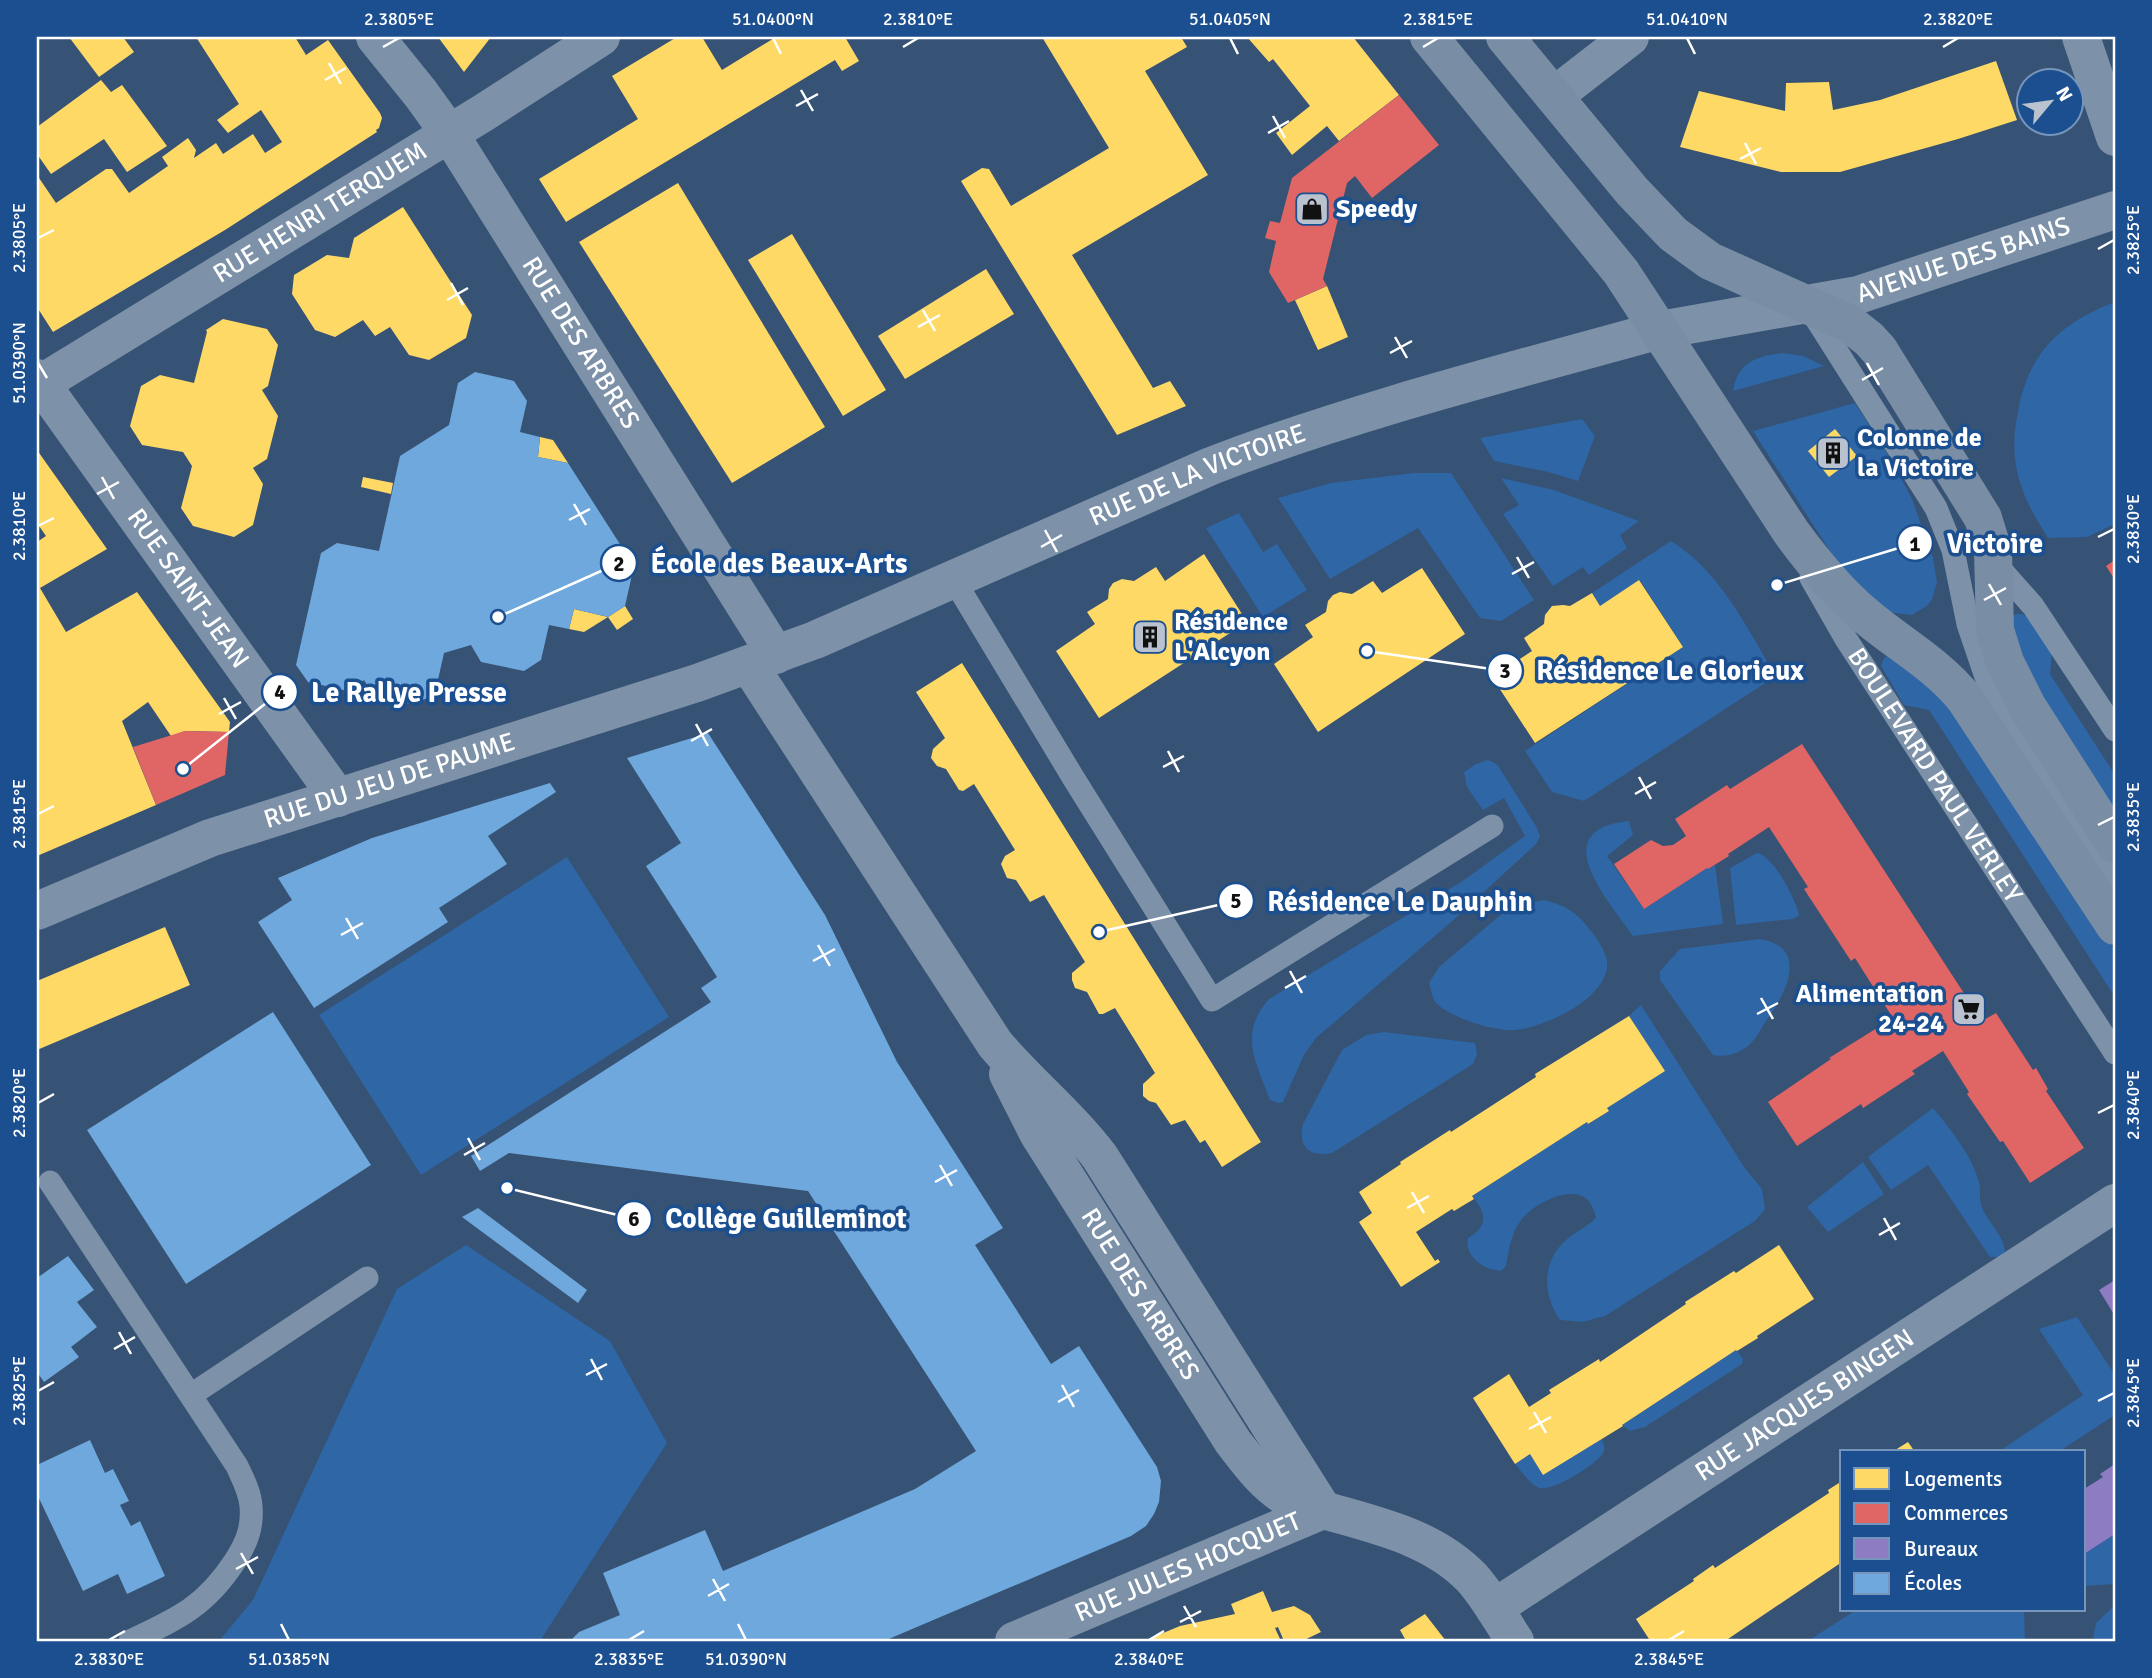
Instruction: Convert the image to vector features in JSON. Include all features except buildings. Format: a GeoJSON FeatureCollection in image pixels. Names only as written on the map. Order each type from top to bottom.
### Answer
{"type":"FeatureCollection","features":[{"type":"Feature","properties":{"kind":"main road","name":"BOULEVARD PAUL VERLEY"},"geometry":{"type":"LineString","coordinates":[[1429,37],[1621,272],[1802,548],[1839,591],[1867,617],[1956,688],[1983,722],[2115,926]]}},
{"type":"Feature","properties":{"kind":"main road"},"geometry":{"type":"LineString","coordinates":[[1505,37],[1647,208],[1673,234],[1710,261],[1850,324],[1879,350],[1983,518],[1991,541],[1995,630],[2011,676],[2027,706],[2115,844]]}},
{"type":"Feature","properties":{"kind":"street","name":"RUE DES ARBRES"},"geometry":{"type":"LineString","coordinates":[[375,37],[415,85],[449,133],[762,660],[995,1044],[1092,1146],[1323,1510]]}},
{"type":"Feature","properties":{"kind":"street","name":"RUE HENRI TERQUEM"},"geometry":{"type":"LineString","coordinates":[[38,382],[449,133],[601,37]]}},
{"type":"Feature","properties":{"kind":"street"},"geometry":{"type":"LineString","coordinates":[[1554,96],[1630,37]]}},
{"type":"Feature","properties":{"kind":"street"},"geometry":{"type":"LineString","coordinates":[[2081,37],[2115,137]]}},
{"type":"Feature","properties":{"kind":"street","name":"AVENUE DES BAINS"},"geometry":{"type":"LineString","coordinates":[[1660,330],[1844,299],[1891,286],[2115,210]]}},
{"type":"Feature","properties":{"kind":"street","name":"RUE DE LA VICTOIRE"},"geometry":{"type":"LineString","coordinates":[[762,660],[954,580],[1210,466],[1282,439],[1372,410],[1660,330]]}},
{"type":"Feature","properties":{"kind":"street","name":"RUE SAINT-JEAN"},"geometry":{"type":"LineString","coordinates":[[38,382],[338,798]]}},
{"type":"Feature","properties":{"kind":"street","name":"RUE DU JEU DE PAUME"},"geometry":{"type":"LineString","coordinates":[[37,911],[210,838],[762,660]]}},
{"type":"Feature","properties":{"kind":"street","name":"RUE JACQUES BINGEN"},"geometry":{"type":"LineString","coordinates":[[1494,1608],[2115,1203]]}},
{"type":"Feature","properties":{"kind":"street"},"geometry":{"type":"LineString","coordinates":[[1323,1510],[1391,1530],[1440,1552],[1472,1579],[1515,1641]]}},
{"type":"Feature","properties":{"kind":"street","name":"RUE JULES HOCQUET"},"geometry":{"type":"LineString","coordinates":[[1014,1641],[1323,1510]]}},
{"type":"Feature","properties":{"kind":"lane"},"geometry":{"type":"LineString","coordinates":[[1808,304],[1936,508],[1953,550],[1968,624],[1986,677],[2012,726],[2115,886]]}},
{"type":"Feature","properties":{"kind":"lane","name":"BOULEVARD PAUL VERLEY"},"geometry":{"type":"LineString","coordinates":[[1766,491],[1846,639],[2115,1053]]}},
{"type":"Feature","properties":{"kind":"lane"},"geometry":{"type":"LineString","coordinates":[[1993,561],[2034,606],[2115,730]]}},
{"type":"Feature","properties":{"kind":"lane"},"geometry":{"type":"LineString","coordinates":[[954,580],[1212,1000],[1492,826]]}},
{"type":"Feature","properties":{"kind":"lane"},"geometry":{"type":"LineString","coordinates":[[50,1182],[237,1466],[251,1505],[249,1536],[211,1594],[174,1621],[130,1641]]}},
{"type":"Feature","properties":{"kind":"lane"},"geometry":{"type":"LineString","coordinates":[[191,1395],[367,1278]]}},
{"type":"Feature","properties":{"kind":"shaded area"},"geometry":{"type":"Polygon","coordinates":[[[2115,302],[2115,524],[2087,537],[2048,538],[2025,497],[2015,462],[2015,432],[2023,391],[2039,357],[2063,330],[2095,310],[2115,302]]]}},
{"type":"Feature","properties":{"kind":"shaded area"},"geometry":{"type":"Polygon","coordinates":[[[1782,353],[1803,356],[1824,366],[1733,391],[1743,367],[1764,356],[1782,353]]]}},
{"type":"Feature","properties":{"kind":"shaded area"},"geometry":{"type":"Polygon","coordinates":[[[1855,403],[1912,499],[1933,558],[1937,582],[1932,599],[1928,605],[1912,615],[1887,612],[1842,570],[1753,431],[1855,403]]]}},
{"type":"Feature","properties":{"kind":"shaded area"},"geometry":{"type":"Polygon","coordinates":[[[1582,419],[1595,436],[1578,481],[1494,461],[1480,438],[1582,419]]]}},
{"type":"Feature","properties":{"kind":"shaded area"},"geometry":{"type":"Polygon","coordinates":[[[1414,473],[1451,473],[1534,600],[1501,621],[1480,618],[1418,528],[1330,579],[1278,498],[1331,483],[1414,473]]]}},
{"type":"Feature","properties":{"kind":"shaded area"},"geometry":{"type":"Polygon","coordinates":[[[1501,478],[1554,490],[1639,521],[1620,535],[1627,548],[1589,575],[1583,567],[1553,586],[1503,514],[1519,505],[1501,478]]]}},
{"type":"Feature","properties":{"kind":"shaded area"},"geometry":{"type":"Polygon","coordinates":[[[1239,513],[1263,552],[1277,544],[1307,590],[1263,617],[1206,528],[1239,513]]]}},
{"type":"Feature","properties":{"kind":"shaded area"},"geometry":{"type":"Polygon","coordinates":[[[1671,541],[1689,554],[1718,584],[1776,676],[1584,801],[1552,792],[1525,751],[1683,647],[1640,580],[1600,606],[1592,593],[1671,541]]]}},
{"type":"Feature","properties":{"kind":"shaded area"},"geometry":{"type":"Polygon","coordinates":[[[2016,614],[2028,617],[2052,652],[2050,674],[2115,775],[2115,818],[2034,693],[2011,618],[2016,614]]]}},
{"type":"Feature","properties":{"kind":"shaded area"},"geometry":{"type":"Polygon","coordinates":[[[1893,654],[1970,727],[2115,951],[2115,997],[1929,710],[1904,705],[1881,666],[1884,658],[1893,654]]]}},
{"type":"Feature","properties":{"kind":"shaded area"},"geometry":{"type":"Polygon","coordinates":[[[1488,760],[1497,764],[1536,826],[1540,836],[1536,844],[1450,923],[1316,1038],[1304,1055],[1283,1102],[1270,1100],[1255,1061],[1252,1036],[1254,1024],[1269,999],[1461,882],[1525,836],[1504,798],[1483,810],[1467,787],[1464,772],[1488,760]]]}},
{"type":"Feature","properties":{"kind":"shaded area"},"geometry":{"type":"Polygon","coordinates":[[[1629,821],[1633,835],[1607,856],[1644,909],[1715,865],[1723,924],[1633,936],[1598,886],[1586,851],[1590,837],[1604,827],[1629,821]]]}},
{"type":"Feature","properties":{"kind":"shaded area"},"geometry":{"type":"Polygon","coordinates":[[[1757,853],[1770,861],[1789,889],[1799,915],[1793,919],[1736,925],[1730,868],[1757,853]]]}},
{"type":"Feature","properties":{"kind":"shaded area"},"geometry":{"type":"Polygon","coordinates":[[[567,857],[669,1017],[421,1175],[319,1015],[567,857]]]}},
{"type":"Feature","properties":{"kind":"shaded area"},"geometry":{"type":"Polygon","coordinates":[[[1544,900],[1561,905],[1579,917],[1595,936],[1605,954],[1606,974],[1588,998],[1559,1016],[1516,1030],[1497,1029],[1474,1023],[1452,1014],[1436,1003],[1429,983],[1439,967],[1511,906],[1544,900]]]}},
{"type":"Feature","properties":{"kind":"shaded area"},"geometry":{"type":"Polygon","coordinates":[[[1760,939],[1776,944],[1785,952],[1789,975],[1785,988],[1772,1013],[1748,1046],[1729,1055],[1713,1055],[1660,980],[1660,971],[1680,949],[1760,939]]]}},
{"type":"Feature","properties":{"kind":"shaded area"},"geometry":{"type":"Polygon","coordinates":[[[1641,1005],[1744,1167],[1762,1189],[1765,1209],[1755,1221],[1605,1316],[1582,1322],[1560,1320],[1550,1300],[1548,1269],[1557,1250],[1565,1241],[1596,1218],[1589,1202],[1585,1197],[1567,1194],[1549,1199],[1533,1208],[1515,1230],[1506,1266],[1501,1271],[1482,1265],[1469,1251],[1468,1238],[1479,1229],[1483,1218],[1472,1196],[1587,1122],[1589,1124],[1609,1111],[1607,1108],[1629,1016],[1641,1005]]]}},
{"type":"Feature","properties":{"kind":"shaded area"},"geometry":{"type":"Polygon","coordinates":[[[1384,1032],[1475,1043],[1477,1054],[1473,1064],[1332,1153],[1311,1152],[1302,1139],[1303,1124],[1342,1050],[1366,1035],[1384,1032]]]}},
{"type":"Feature","properties":{"kind":"shaded area"},"geometry":{"type":"Polygon","coordinates":[[[1933,1108],[1971,1162],[1980,1185],[1983,1210],[2004,1245],[2005,1252],[1999,1257],[1990,1257],[1928,1165],[1891,1190],[1868,1157],[1933,1108]]]}},
{"type":"Feature","properties":{"kind":"shaded area"},"geometry":{"type":"Polygon","coordinates":[[[1863,1162],[1884,1194],[1828,1232],[1807,1207],[1863,1162]]]}},
{"type":"Feature","properties":{"kind":"shaded area"},"geometry":{"type":"Polygon","coordinates":[[[466,1245],[610,1341],[667,1443],[540,1641],[219,1641],[253,1600],[397,1289],[466,1245]]]}},
{"type":"Feature","properties":{"kind":"shaded area"},"geometry":{"type":"Polygon","coordinates":[[[2077,1317],[2115,1375],[2115,1415],[2061,1450],[2001,1450],[2083,1395],[2039,1329],[2077,1317]]]}},
{"type":"Feature","properties":{"kind":"shaded area"},"geometry":{"type":"Polygon","coordinates":[[[1736,1350],[1743,1359],[1742,1364],[1645,1427],[1630,1431],[1622,1425],[1736,1350]]]}},
{"type":"Feature","properties":{"kind":"shaded area"},"geometry":{"type":"Polygon","coordinates":[[[1601,1438],[1604,1449],[1599,1458],[1554,1486],[1539,1488],[1526,1478],[1515,1464],[1530,1454],[1543,1474],[1601,1438]]]}},
{"type":"Feature","properties":{"kind":"shaded area"},"geometry":{"type":"Polygon","coordinates":[[[2115,1534],[2115,1584],[2086,1586],[2086,1553],[2115,1534]]]}},
{"type":"Feature","properties":{"kind":"shaded area"},"geometry":{"type":"Polygon","coordinates":[[[2115,1605],[2115,1641],[2095,1641],[2093,1637],[2096,1623],[2115,1605]]]}},
{"type":"Feature","properties":{"kind":"shaded area"},"geometry":{"type":"Polygon","coordinates":[[[1853,1612],[2024,1612],[2025,1641],[1808,1641],[1853,1612]]]}},
{"type":"Feature","properties":{"kind":"place","name":"Speedy"},"geometry":{"type":"Point","coordinates":[1312,209]}},
{"type":"Feature","properties":{"kind":"place","name":"Colonne de la Victoire"},"geometry":{"type":"Point","coordinates":[1833,453]}},
{"type":"Feature","properties":{"kind":"place","name":"Victoire"},"geometry":{"type":"Point","coordinates":[1777,585]}},
{"type":"Feature","properties":{"kind":"place","name":"École des Beaux-Arts"},"geometry":{"type":"Point","coordinates":[498,617]}},
{"type":"Feature","properties":{"kind":"place","name":"Résidence L'Alcyon"},"geometry":{"type":"Point","coordinates":[1150,637]}},
{"type":"Feature","properties":{"kind":"place","name":"Résidence Le Glorieux"},"geometry":{"type":"Point","coordinates":[1367,651]}},
{"type":"Feature","properties":{"kind":"place","name":"Le Rallye Presse"},"geometry":{"type":"Point","coordinates":[183,769]}},
{"type":"Feature","properties":{"kind":"place","name":"Résidence Le Dauphin"},"geometry":{"type":"Point","coordinates":[1099,932]}},
{"type":"Feature","properties":{"kind":"place","name":"Alimentation 24-24"},"geometry":{"type":"Point","coordinates":[1969,1009]}},
{"type":"Feature","properties":{"kind":"place","name":"Collège Guilleminot"},"geometry":{"type":"Point","coordinates":[507,1188]}}]}
